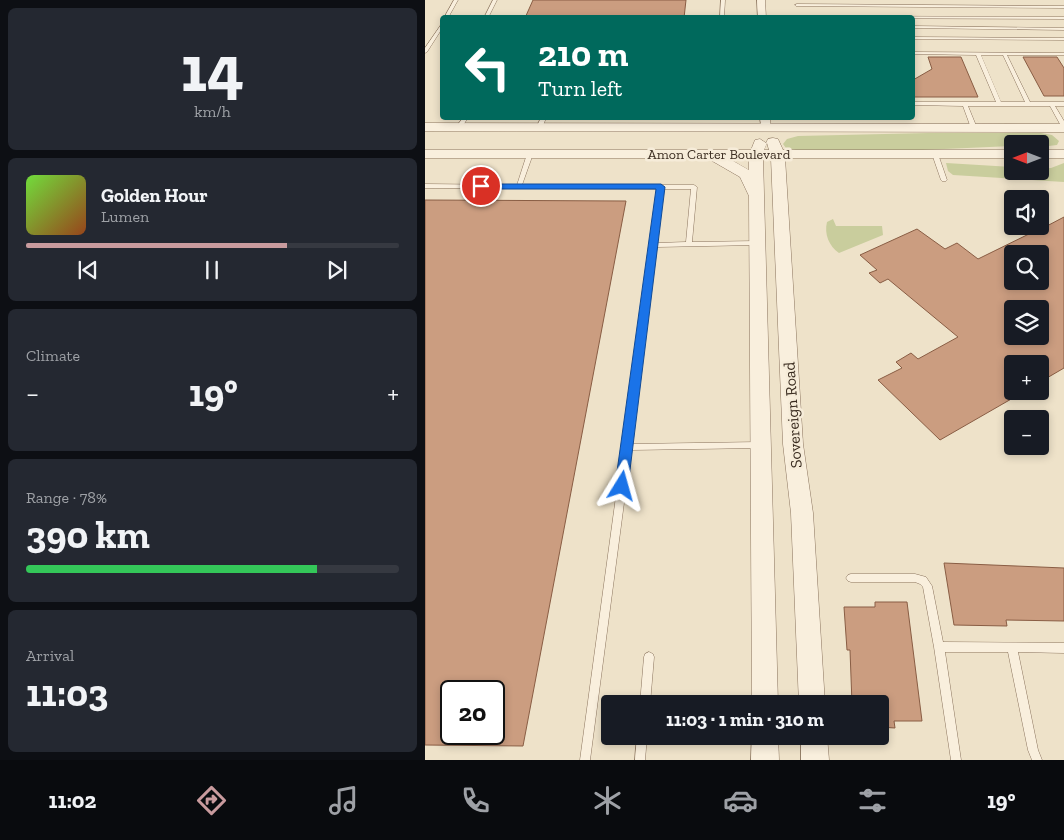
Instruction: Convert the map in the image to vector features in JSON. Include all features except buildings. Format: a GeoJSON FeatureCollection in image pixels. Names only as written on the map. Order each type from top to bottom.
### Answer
{"type":"FeatureCollection","features":[{"type":"Feature","properties":{"kind":"street"},"geometry":{"type":"LineString","coordinates":[[761,0],[762,15]]}},
{"type":"Feature","properties":{"kind":"street","name":"Amon Carter Boulevard"},"geometry":{"type":"LineString","coordinates":[[425,127],[462,122],[766,123],[975,128],[1064,127]]}},
{"type":"Feature","properties":{"kind":"street"},"geometry":{"type":"LineString","coordinates":[[530,154],[541,123]]}},
{"type":"Feature","properties":{"kind":"street","name":"Sovereign Road"},"geometry":{"type":"LineString","coordinates":[[766,123],[778,154],[789,172],[793,444],[802,513],[812,695]]}},
{"type":"Feature","properties":{"kind":"street","name":"Sovereign Road"},"geometry":{"type":"LineString","coordinates":[[765,695],[757,154],[766,123]]}},
{"type":"Feature","properties":{"kind":"street","name":"Amon Carter Boulevard"},"geometry":{"type":"LineString","coordinates":[[425,154],[1004,154]]}},
{"type":"Feature","properties":{"kind":"street"},"geometry":{"type":"LineString","coordinates":[[686,154],[711,158],[738,168],[749,176],[753,187],[757,212]]}},
{"type":"Feature","properties":{"kind":"street"},"geometry":{"type":"LineString","coordinates":[[789,172],[823,158],[847,154]]}},
{"type":"Feature","properties":{"kind":"street"},"geometry":{"type":"LineString","coordinates":[[1049,154],[1064,154]]}},
{"type":"Feature","properties":{"kind":"street"},"geometry":{"type":"LineString","coordinates":[[765,745],[765,760]]}},
{"type":"Feature","properties":{"kind":"street"},"geometry":{"type":"LineString","coordinates":[[814,745],[815,760]]}},
{"type":"Feature","properties":{"kind":"lane"},"geometry":{"type":"LineString","coordinates":[[448,15],[457,0]]}},
{"type":"Feature","properties":{"kind":"lane"},"geometry":{"type":"LineString","coordinates":[[487,15],[495,0]]}},
{"type":"Feature","properties":{"kind":"lane"},"geometry":{"type":"LineString","coordinates":[[722,15],[723,0]]}},
{"type":"Feature","properties":{"kind":"lane"},"geometry":{"type":"LineString","coordinates":[[908,0],[912,15]]}},
{"type":"Feature","properties":{"kind":"lane"},"geometry":{"type":"LineString","coordinates":[[1019,0],[1040,39]]}},
{"type":"Feature","properties":{"kind":"lane"},"geometry":{"type":"LineString","coordinates":[[797,3],[1064,7]]}},
{"type":"Feature","properties":{"kind":"lane"},"geometry":{"type":"LineString","coordinates":[[915,17],[1064,18]]}},
{"type":"Feature","properties":{"kind":"lane"},"geometry":{"type":"LineString","coordinates":[[920,38],[915,27],[1064,28]]}},
{"type":"Feature","properties":{"kind":"lane"},"geometry":{"type":"LineString","coordinates":[[425,52],[440,28]]}},
{"type":"Feature","properties":{"kind":"lane"},"geometry":{"type":"LineString","coordinates":[[915,38],[1064,39]]}},
{"type":"Feature","properties":{"kind":"lane"},"geometry":{"type":"LineString","coordinates":[[915,53],[1064,54]]}},
{"type":"Feature","properties":{"kind":"lane"},"geometry":{"type":"LineString","coordinates":[[978,53],[999,104]]}},
{"type":"Feature","properties":{"kind":"lane"},"geometry":{"type":"LineString","coordinates":[[1004,53],[1028,104]]}},
{"type":"Feature","properties":{"kind":"lane"},"geometry":{"type":"LineString","coordinates":[[915,104],[1064,104]]}},
{"type":"Feature","properties":{"kind":"lane"},"geometry":{"type":"LineString","coordinates":[[965,104],[975,128]]}},
{"type":"Feature","properties":{"kind":"lane"},"geometry":{"type":"LineString","coordinates":[[1052,104],[1064,127]]}},
{"type":"Feature","properties":{"kind":"lane"},"geometry":{"type":"LineString","coordinates":[[519,186],[530,154]]}},
{"type":"Feature","properties":{"kind":"lane"},"geometry":{"type":"LineString","coordinates":[[935,154],[944,180]]}},
{"type":"Feature","properties":{"kind":"lane"},"geometry":{"type":"LineString","coordinates":[[425,186],[694,187],[689,245]]}},
{"type":"Feature","properties":{"kind":"lane"},"geometry":{"type":"LineString","coordinates":[[585,760],[661,187]]}},
{"type":"Feature","properties":{"kind":"lane"},"geometry":{"type":"LineString","coordinates":[[654,245],[758,244]]}},
{"type":"Feature","properties":{"kind":"lane"},"geometry":{"type":"LineString","coordinates":[[627,447],[761,444]]}},
{"type":"Feature","properties":{"kind":"lane"},"geometry":{"type":"LineString","coordinates":[[851,578],[915,578],[923,580],[927,586],[939,647],[956,760]]}},
{"type":"Feature","properties":{"kind":"lane"},"geometry":{"type":"LineString","coordinates":[[939,647],[1064,648]]}},
{"type":"Feature","properties":{"kind":"lane"},"geometry":{"type":"LineString","coordinates":[[1012,648],[1033,750],[1037,760]]}},
{"type":"Feature","properties":{"kind":"lane"},"geometry":{"type":"LineString","coordinates":[[646,695],[649,657]]}},
{"type":"Feature","properties":{"kind":"lane"},"geometry":{"type":"LineString","coordinates":[[640,760],[641,745]]}},
{"type":"Feature","properties":{"kind":"green space"},"geometry":{"type":"Polygon","coordinates":[[[1041,133],[1052,135],[1059,141],[1057,145],[1049,146],[1049,135],[1004,135],[1004,146],[922,150],[796,150],[786,148],[783,144],[787,139],[798,136],[1041,133]]]}},
{"type":"Feature","properties":{"kind":"green space"},"geometry":{"type":"Polygon","coordinates":[[[946,163],[1004,167],[1004,178],[953,175],[948,171],[946,163]]]}},
{"type":"Feature","properties":{"kind":"green space"},"geometry":{"type":"Polygon","coordinates":[[[1064,163],[1064,182],[1032,180],[1049,180],[1049,168],[1064,163]]]}},
{"type":"Feature","properties":{"kind":"green space"},"geometry":{"type":"Polygon","coordinates":[[[833,219],[836,226],[882,226],[883,235],[839,253],[832,247],[827,235],[827,222],[833,219]]]}},
{"type":"Feature","properties":{"kind":"route"},"geometry":{"type":"LineString","coordinates":[[481,186],[661,187],[622,486]]}}]}
